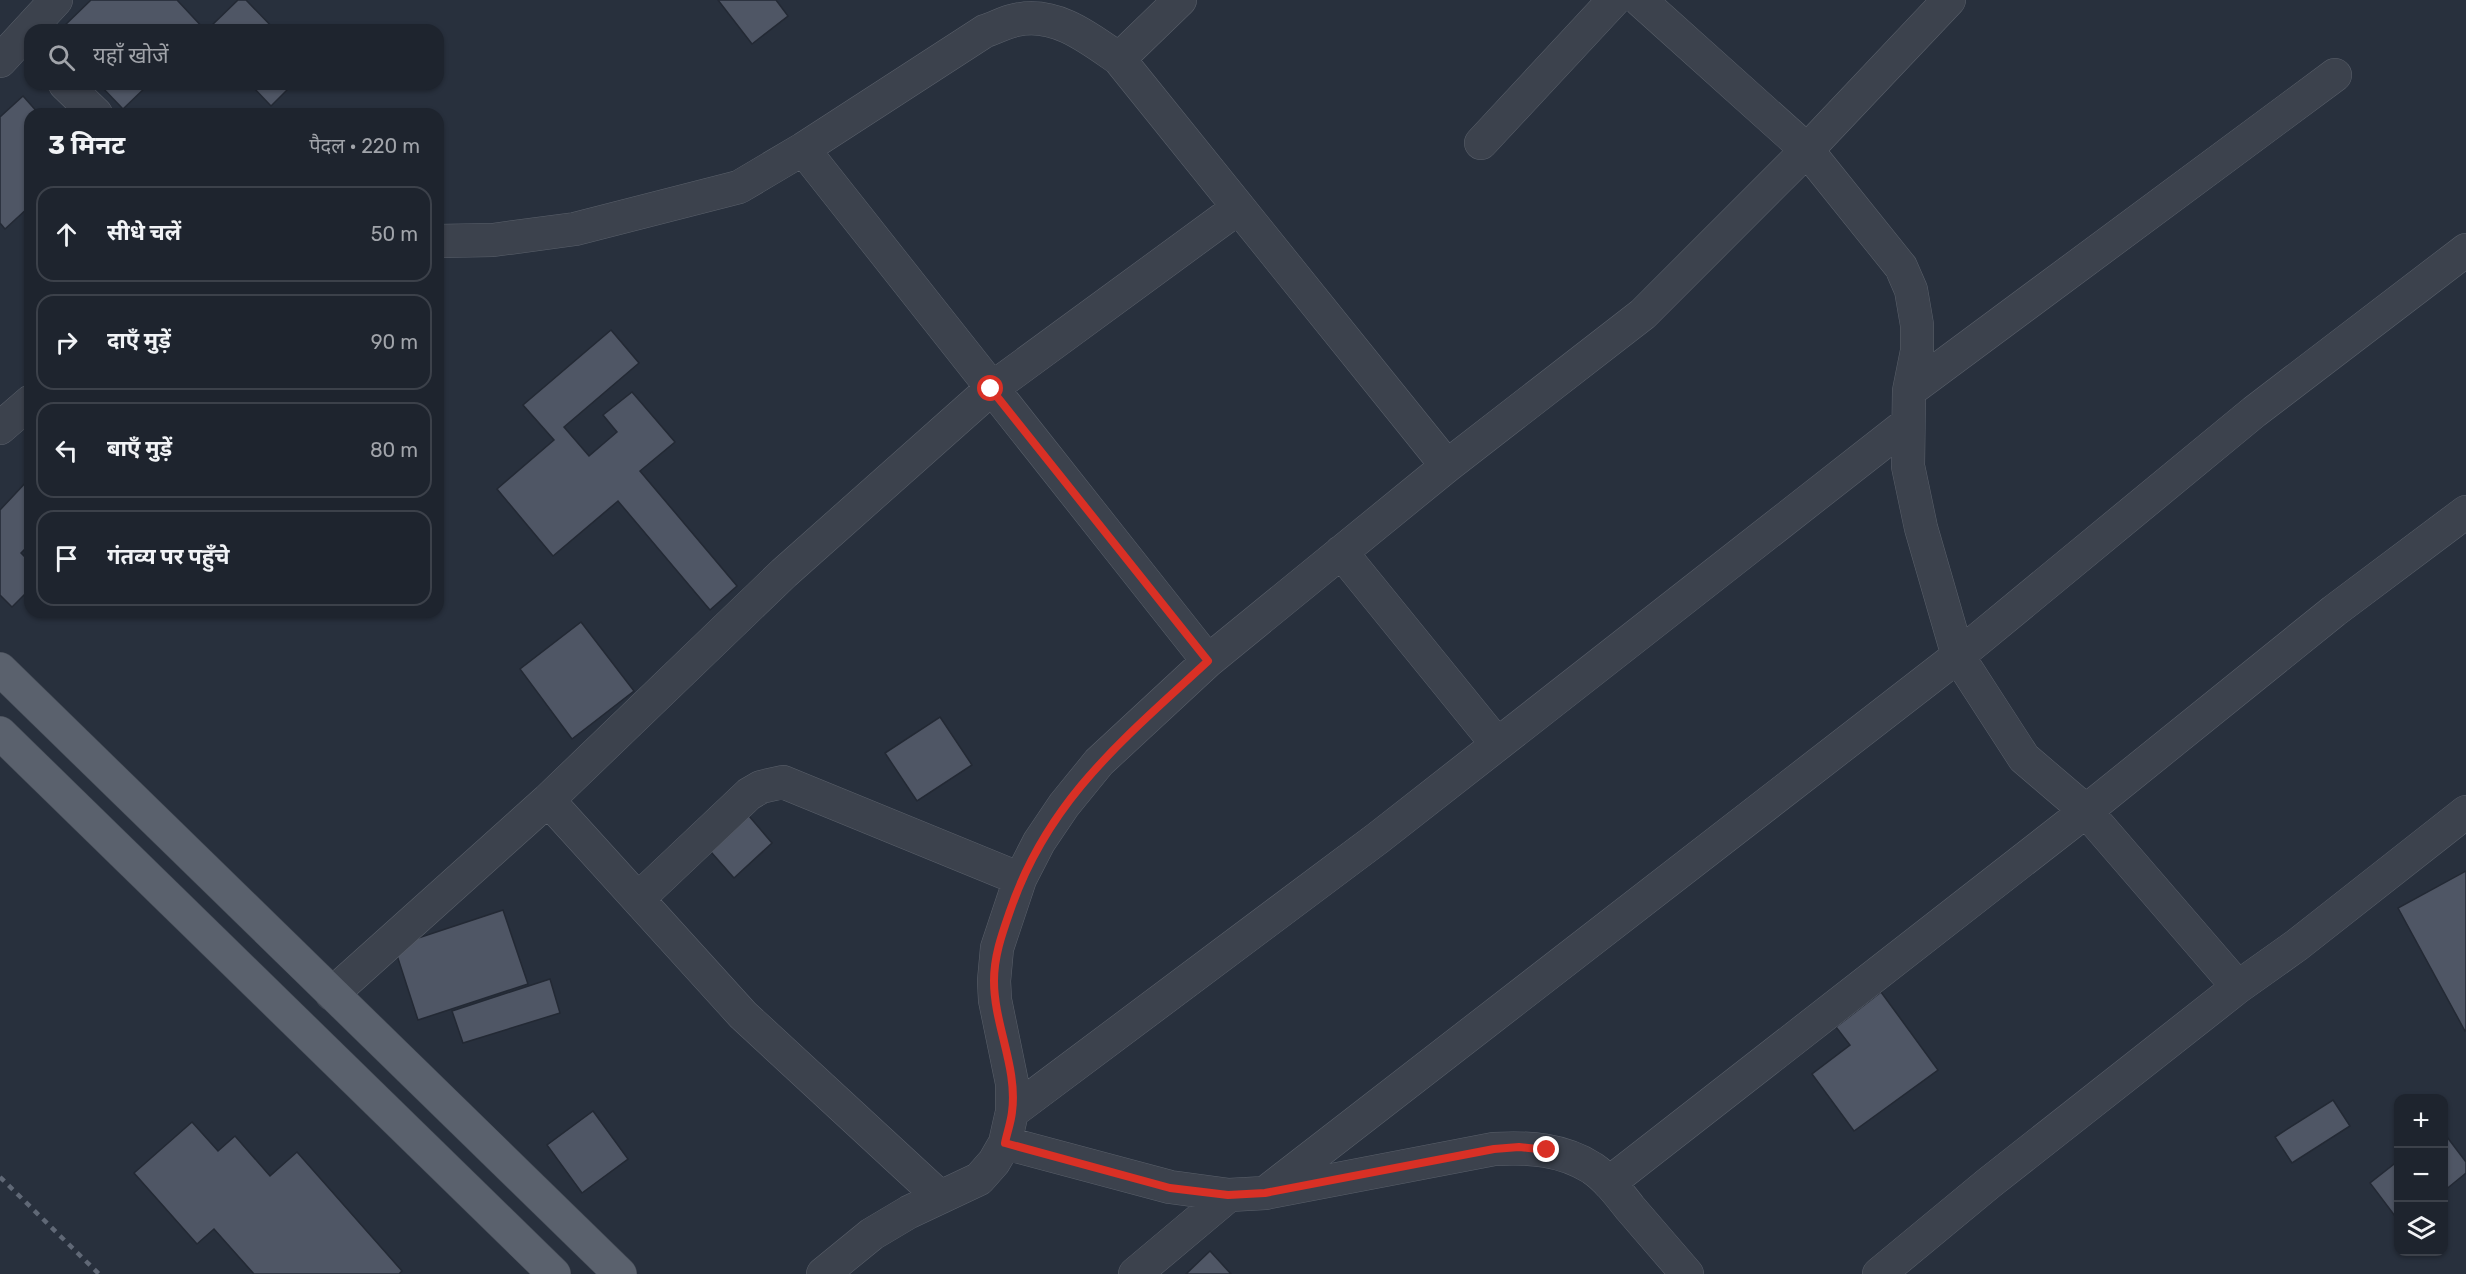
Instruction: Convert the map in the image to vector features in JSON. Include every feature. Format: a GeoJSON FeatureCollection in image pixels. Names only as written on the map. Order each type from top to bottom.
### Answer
{"type":"FeatureCollection","features":[{"type":"Feature","properties":{"kind":"main road"},"geometry":{"type":"LineString","coordinates":[[0,669],[620,1274]]}},
{"type":"Feature","properties":{"kind":"main road"},"geometry":{"type":"LineString","coordinates":[[0,733],[554,1274]]}},
{"type":"Feature","properties":{"kind":"street"},"geometry":{"type":"LineString","coordinates":[[37,24],[56,0]]}},
{"type":"Feature","properties":{"kind":"street"},"geometry":{"type":"LineString","coordinates":[[1119,59],[1180,0]]}},
{"type":"Feature","properties":{"kind":"street"},"geometry":{"type":"LineString","coordinates":[[1481,143],[1614,0]]}},
{"type":"Feature","properties":{"kind":"street"},"geometry":{"type":"LineString","coordinates":[[1640,0],[1808,150],[1900,267],[1911,290],[1917,325],[1917,351],[1908,407],[1908,466],[1913,494],[1958,656],[2024,758],[2086,811],[2238,987]]}},
{"type":"Feature","properties":{"kind":"street"},"geometry":{"type":"LineString","coordinates":[[823,1274],[872,1234],[940,1197],[979,1179],[994,1162],[1008,1127],[1012,1083],[995,999],[997,948],[1020,879],[1039,842],[1100,762],[1208,661],[1447,466],[1643,314],[1808,150],[1949,0]]}},
{"type":"Feature","properties":{"kind":"street"},"geometry":{"type":"LineString","coordinates":[[444,241],[493,240],[575,229],[739,187],[985,32],[1016,20],[1045,18],[1082,33],[1119,59],[1447,466]]}},
{"type":"Feature","properties":{"kind":"street"},"geometry":{"type":"LineString","coordinates":[[1008,1127],[1497,744],[1908,407],[2335,75]]}},
{"type":"Feature","properties":{"kind":"street"},"geometry":{"type":"LineString","coordinates":[[71,90],[90,108]]}},
{"type":"Feature","properties":{"kind":"street"},"geometry":{"type":"LineString","coordinates":[[802,149],[1208,661]]}},
{"type":"Feature","properties":{"kind":"street"},"geometry":{"type":"LineString","coordinates":[[332,994],[548,800],[784,573],[991,389],[1238,208]]}},
{"type":"Feature","properties":{"kind":"street"},"geometry":{"type":"LineString","coordinates":[[1265,1193],[1958,656],[2254,412],[2466,250]]}},
{"type":"Feature","properties":{"kind":"street"},"geometry":{"type":"LineString","coordinates":[[0,428],[24,407]]}},
{"type":"Feature","properties":{"kind":"street"},"geometry":{"type":"LineString","coordinates":[[1609,1183],[2086,811],[2334,611],[2466,512]]}},
{"type":"Feature","properties":{"kind":"street"},"geometry":{"type":"LineString","coordinates":[[1341,552],[1497,744]]}},
{"type":"Feature","properties":{"kind":"street"},"geometry":{"type":"LineString","coordinates":[[638,899],[749,794],[761,787],[783,782],[1020,879]]}},
{"type":"Feature","properties":{"kind":"street"},"geometry":{"type":"LineString","coordinates":[[548,800],[743,1015],[940,1197]]}},
{"type":"Feature","properties":{"kind":"street"},"geometry":{"type":"LineString","coordinates":[[1879,1274],[1989,1183],[2238,987],[2297,945],[2466,812]]}},
{"type":"Feature","properties":{"kind":"street"},"geometry":{"type":"LineString","coordinates":[[1008,1127],[1170,1188],[1228,1195],[1265,1193],[1494,1149],[1519,1147],[1547,1150],[1574,1159],[1593,1169],[1609,1183],[1687,1274]]}},
{"type":"Feature","properties":{"kind":"street"},"geometry":{"type":"LineString","coordinates":[[1135,1274],[1228,1195]]}},
{"type":"Feature","properties":{"kind":"building"},"geometry":{"type":"Polygon","coordinates":[[[91,0],[177,0],[199,24],[66,24],[91,0]]]}},
{"type":"Feature","properties":{"kind":"building"},"geometry":{"type":"Polygon","coordinates":[[[238,0],[246,0],[269,24],[213,24],[238,0]]]}},
{"type":"Feature","properties":{"kind":"building"},"geometry":{"type":"Polygon","coordinates":[[[718,0],[776,0],[788,16],[752,44],[718,0]]]}},
{"type":"Feature","properties":{"kind":"building"},"geometry":{"type":"Polygon","coordinates":[[[105,90],[143,90],[124,108],[105,90]]]}},
{"type":"Feature","properties":{"kind":"building"},"geometry":{"type":"Polygon","coordinates":[[[256,90],[287,90],[271,106],[256,90]]]}},
{"type":"Feature","properties":{"kind":"building"},"geometry":{"type":"Polygon","coordinates":[[[23,96],[34,108],[24,108],[24,212],[5,229],[0,223],[0,117],[23,96]]]}},
{"type":"Feature","properties":{"kind":"building"},"geometry":{"type":"Polygon","coordinates":[[[611,330],[639,363],[564,427],[589,456],[617,432],[603,415],[632,392],[675,442],[640,471],[737,586],[710,610],[618,501],[553,556],[497,489],[554,440],[523,405],[611,330]]]}},
{"type":"Feature","properties":{"kind":"building"},"geometry":{"type":"Polygon","coordinates":[[[24,484],[24,550],[21,553],[24,556],[24,595],[12,607],[0,595],[0,510],[24,484]]]}},
{"type":"Feature","properties":{"kind":"building"},"geometry":{"type":"Polygon","coordinates":[[[581,622],[634,691],[572,739],[520,669],[581,622]]]}},
{"type":"Feature","properties":{"kind":"building"},"geometry":{"type":"Polygon","coordinates":[[[940,717],[972,765],[917,801],[885,753],[940,717]]]}},
{"type":"Feature","properties":{"kind":"building"},"geometry":{"type":"Polygon","coordinates":[[[743,809],[772,843],[734,878],[704,844],[743,809]]]}},
{"type":"Feature","properties":{"kind":"building"},"geometry":{"type":"Polygon","coordinates":[[[2466,871],[2466,1030],[2465,1031],[2398,908],[2466,871]]]}},
{"type":"Feature","properties":{"kind":"building"},"geometry":{"type":"Polygon","coordinates":[[[503,910],[528,984],[418,1020],[394,946],[503,910]]]}},
{"type":"Feature","properties":{"kind":"building"},"geometry":{"type":"Polygon","coordinates":[[[550,979],[560,1013],[463,1043],[452,1011],[550,979]]]}},
{"type":"Feature","properties":{"kind":"building"},"geometry":{"type":"Polygon","coordinates":[[[1881,992],[1938,1070],[1854,1131],[1812,1074],[1850,1045],[1836,1027],[1881,992]]]}},
{"type":"Feature","properties":{"kind":"building"},"geometry":{"type":"Polygon","coordinates":[[[2333,1100],[2350,1126],[2292,1163],[2275,1137],[2333,1100]]]}},
{"type":"Feature","properties":{"kind":"building"},"geometry":{"type":"Polygon","coordinates":[[[593,1111],[628,1159],[582,1193],[547,1145],[593,1111]]]}},
{"type":"Feature","properties":{"kind":"building"},"geometry":{"type":"Polygon","coordinates":[[[192,1122],[218,1151],[235,1136],[270,1176],[297,1152],[402,1271],[399,1274],[254,1274],[214,1229],[197,1244],[134,1173],[192,1122]]]}},
{"type":"Feature","properties":{"kind":"building"},"geometry":{"type":"Polygon","coordinates":[[[2448,1138],[2466,1162],[2466,1173],[2448,1188],[2448,1138]]]}},
{"type":"Feature","properties":{"kind":"building"},"geometry":{"type":"Polygon","coordinates":[[[2394,1164],[2394,1215],[2370,1183],[2394,1164]]]}},
{"type":"Feature","properties":{"kind":"building"},"geometry":{"type":"Polygon","coordinates":[[[1210,1251],[1231,1274],[1186,1274],[1210,1251]]]}},
{"type":"Feature","properties":{"kind":"railway"},"geometry":{"type":"LineString","coordinates":[[0,1177],[99,1274]]}},
{"type":"Feature","properties":{"kind":"route"},"geometry":{"type":"LineString","coordinates":[[991,389],[1208,661],[1100,762],[1064,805],[1039,842],[1020,879],[997,948],[994,981],[995,999],[1012,1083],[1012,1112],[1005,1143],[1170,1188],[1228,1195],[1265,1193],[1494,1149],[1519,1147],[1547,1150]]}}]}
